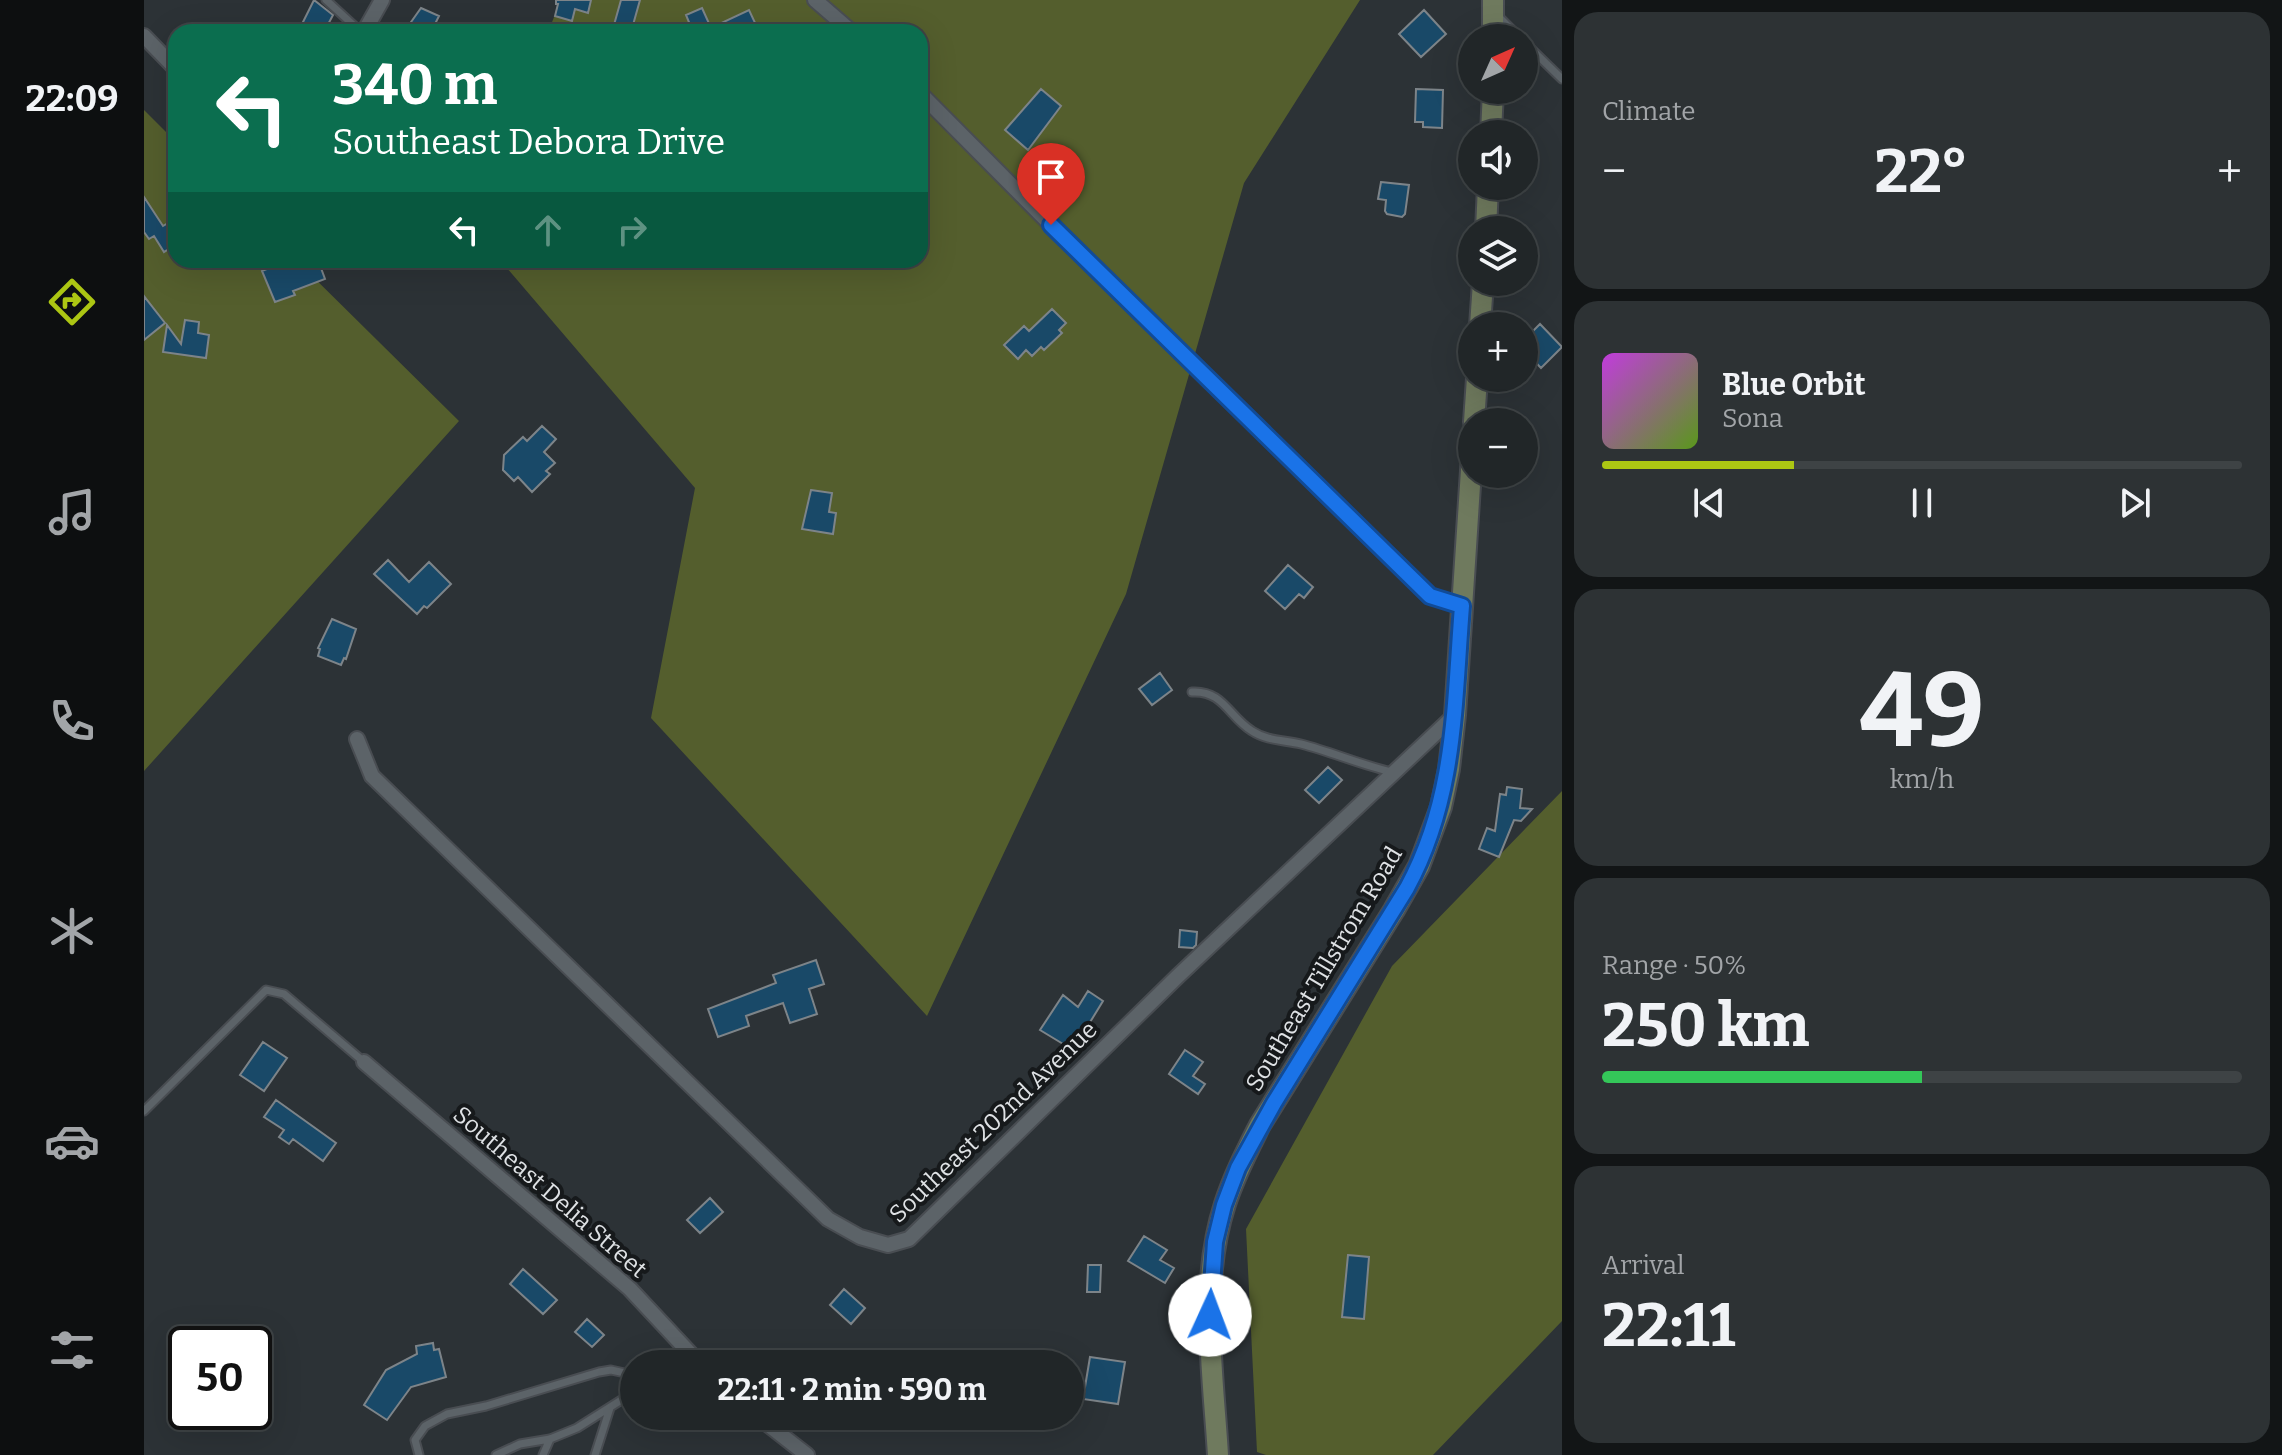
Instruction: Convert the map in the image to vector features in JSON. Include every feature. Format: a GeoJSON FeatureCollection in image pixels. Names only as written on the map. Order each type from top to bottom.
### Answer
{"type":"FeatureCollection","features":[{"type":"Feature","properties":{"kind":"main road","name":"Southeast Tillstrom Road"},"geometry":{"type":"LineString","coordinates":[[1218,1455],[1210,1315],[1215,1242],[1224,1205],[1238,1168],[1260,1125],[1419,866],[1441,807],[1455,715],[1470,488]]}},
{"type":"Feature","properties":{"kind":"street"},"geometry":{"type":"LineString","coordinates":[[368,24],[382,0]]}},
{"type":"Feature","properties":{"kind":"street"},"geometry":{"type":"LineString","coordinates":[[815,0],[843,24]]}},
{"type":"Feature","properties":{"kind":"street"},"geometry":{"type":"LineString","coordinates":[[144,36],[168,61]]}},
{"type":"Feature","properties":{"kind":"street"},"geometry":{"type":"LineString","coordinates":[[928,101],[1209,382],[1430,596],[1462,606]]}},
{"type":"Feature","properties":{"kind":"street","name":"Southeast 202nd Avenue"},"geometry":{"type":"LineString","coordinates":[[357,739],[372,776],[828,1219],[860,1237],[888,1245],[909,1239],[1111,1040],[1455,715]]}},
{"type":"Feature","properties":{"kind":"street","name":"Southeast Delia Street"},"geometry":{"type":"LineString","coordinates":[[364,1062],[630,1289],[687,1350]]}},
{"type":"Feature","properties":{"kind":"street"},"geometry":{"type":"LineString","coordinates":[[775,1430],[807,1455]]}},
{"type":"Feature","properties":{"kind":"lane"},"geometry":{"type":"LineString","coordinates":[[326,0],[354,24]]}},
{"type":"Feature","properties":{"kind":"lane"},"geometry":{"type":"LineString","coordinates":[[1493,5],[1509,24]]}},
{"type":"Feature","properties":{"kind":"lane"},"geometry":{"type":"LineString","coordinates":[[1538,56],[1562,79]]}},
{"type":"Feature","properties":{"kind":"lane"},"geometry":{"type":"LineString","coordinates":[[1192,692],[1206,691],[1215,695],[1239,722],[1264,737],[1299,743],[1394,772]]}},
{"type":"Feature","properties":{"kind":"lane"},"geometry":{"type":"LineString","coordinates":[[144,1111],[266,990],[284,994],[364,1062]]}},
{"type":"Feature","properties":{"kind":"lane"},"geometry":{"type":"LineString","coordinates":[[419,1455],[415,1440],[425,1426],[447,1414],[486,1406],[599,1372],[620,1372]]}},
{"type":"Feature","properties":{"kind":"lane"},"geometry":{"type":"LineString","coordinates":[[496,1455],[520,1444],[550,1439],[577,1428],[620,1401]]}},
{"type":"Feature","properties":{"kind":"lane"},"geometry":{"type":"LineString","coordinates":[[595,1455],[611,1407]]}},
{"type":"Feature","properties":{"kind":"lane"},"geometry":{"type":"LineString","coordinates":[[543,1455],[550,1439]]}},
{"type":"Feature","properties":{"kind":"green space"},"geometry":{"type":"Polygon","coordinates":[[[561,0],[1360,0],[1244,183],[1126,594],[927,1016],[651,718],[695,488],[507,268],[928,268],[928,24],[551,24],[561,0]]]}},
{"type":"Feature","properties":{"kind":"green space"},"geometry":{"type":"Polygon","coordinates":[[[144,110],[168,134],[168,268],[304,268],[459,421],[144,771],[144,110]]]}},
{"type":"Feature","properties":{"kind":"green space"},"geometry":{"type":"Polygon","coordinates":[[[1562,791],[1562,1321],[1433,1455],[1266,1455],[1257,1452],[1246,1229],[1392,966],[1562,791]]]}},
{"type":"Feature","properties":{"kind":"building"},"geometry":{"type":"Polygon","coordinates":[[[314,0],[333,15],[328,24],[302,24],[314,0]]]}},
{"type":"Feature","properties":{"kind":"building"},"geometry":{"type":"Polygon","coordinates":[[[556,0],[591,0],[588,13],[575,9],[572,21],[555,16],[556,0]]]}},
{"type":"Feature","properties":{"kind":"building"},"geometry":{"type":"Polygon","coordinates":[[[621,0],[640,0],[633,24],[614,24],[621,0]]]}},
{"type":"Feature","properties":{"kind":"building"},"geometry":{"type":"Polygon","coordinates":[[[421,8],[439,16],[435,24],[410,24],[421,8]]]}},
{"type":"Feature","properties":{"kind":"building"},"geometry":{"type":"Polygon","coordinates":[[[702,8],[709,24],[690,24],[686,15],[702,8]]]}},
{"type":"Feature","properties":{"kind":"building"},"geometry":{"type":"Polygon","coordinates":[[[749,10],[756,24],[719,24],[749,10]]]}},
{"type":"Feature","properties":{"kind":"building"},"geometry":{"type":"Polygon","coordinates":[[[1424,10],[1446,34],[1421,57],[1399,34],[1424,10]]]}},
{"type":"Feature","properties":{"kind":"building"},"geometry":{"type":"Polygon","coordinates":[[[1041,89],[1061,106],[1028,150],[1005,130],[1041,89]]]}},
{"type":"Feature","properties":{"kind":"building"},"geometry":{"type":"Polygon","coordinates":[[[1416,89],[1443,90],[1442,128],[1423,127],[1423,122],[1415,122],[1416,89]]]}},
{"type":"Feature","properties":{"kind":"building"},"geometry":{"type":"Polygon","coordinates":[[[1381,182],[1409,185],[1402,217],[1385,211],[1386,200],[1378,199],[1381,182]]]}},
{"type":"Feature","properties":{"kind":"building"},"geometry":{"type":"Polygon","coordinates":[[[144,197],[163,226],[168,223],[168,249],[164,252],[154,236],[149,239],[144,232],[144,197]]]}},
{"type":"Feature","properties":{"kind":"building"},"geometry":{"type":"Polygon","coordinates":[[[269,268],[321,268],[325,279],[293,291],[295,295],[275,302],[262,271],[269,268]]]}},
{"type":"Feature","properties":{"kind":"building"},"geometry":{"type":"Polygon","coordinates":[[[144,296],[165,323],[144,340],[144,296]]]}},
{"type":"Feature","properties":{"kind":"building"},"geometry":{"type":"Polygon","coordinates":[[[1052,309],[1066,323],[1059,330],[1062,333],[1044,350],[1041,347],[1032,356],[1026,350],[1018,359],[1004,345],[1024,326],[1029,331],[1052,309]]]}},
{"type":"Feature","properties":{"kind":"building"},"geometry":{"type":"Polygon","coordinates":[[[185,320],[199,322],[198,333],[209,335],[206,358],[163,352],[167,325],[181,344],[185,320]]]}},
{"type":"Feature","properties":{"kind":"building"},"geometry":{"type":"Polygon","coordinates":[[[1540,324],[1562,347],[1541,368],[1538,365],[1540,324]]]}},
{"type":"Feature","properties":{"kind":"building"},"geometry":{"type":"Polygon","coordinates":[[[542,426],[556,439],[544,452],[555,463],[546,471],[550,474],[532,492],[518,477],[514,481],[503,470],[504,455],[523,437],[527,441],[542,426]]]}},
{"type":"Feature","properties":{"kind":"building"},"geometry":{"type":"Polygon","coordinates":[[[811,490],[832,493],[829,512],[836,513],[833,534],[802,529],[811,490]]]}},
{"type":"Feature","properties":{"kind":"building"},"geometry":{"type":"Polygon","coordinates":[[[388,560],[409,582],[429,562],[451,584],[417,614],[374,574],[388,560]]]}},
{"type":"Feature","properties":{"kind":"building"},"geometry":{"type":"Polygon","coordinates":[[[1288,565],[1313,587],[1304,598],[1299,594],[1285,609],[1265,591],[1288,565]]]}},
{"type":"Feature","properties":{"kind":"building"},"geometry":{"type":"Polygon","coordinates":[[[332,619],[356,629],[341,665],[318,656],[318,648],[332,619]]]}},
{"type":"Feature","properties":{"kind":"building"},"geometry":{"type":"Polygon","coordinates":[[[1160,673],[1172,690],[1152,705],[1139,689],[1160,673]]]}},
{"type":"Feature","properties":{"kind":"building"},"geometry":{"type":"Polygon","coordinates":[[[1328,767],[1342,780],[1319,803],[1305,790],[1328,767]]]}},
{"type":"Feature","properties":{"kind":"building"},"geometry":{"type":"Polygon","coordinates":[[[1507,787],[1522,789],[1520,808],[1532,809],[1521,821],[1514,820],[1499,857],[1479,849],[1487,828],[1495,831],[1500,794],[1506,795],[1507,787]]]}},
{"type":"Feature","properties":{"kind":"building"},"geometry":{"type":"Polygon","coordinates":[[[1180,930],[1197,932],[1193,948],[1179,947],[1180,930]]]}},
{"type":"Feature","properties":{"kind":"building"},"geometry":{"type":"Polygon","coordinates":[[[816,960],[824,984],[809,989],[817,1014],[790,1023],[783,1003],[746,1016],[749,1026],[718,1037],[708,1009],[776,983],[773,975],[816,960]]]}},
{"type":"Feature","properties":{"kind":"building"},"geometry":{"type":"Polygon","coordinates":[[[1088,991],[1103,1001],[1073,1050],[1040,1030],[1063,995],[1078,1007],[1088,991]]]}},
{"type":"Feature","properties":{"kind":"building"},"geometry":{"type":"Polygon","coordinates":[[[263,1042],[287,1058],[264,1091],[240,1075],[263,1042]]]}},
{"type":"Feature","properties":{"kind":"building"},"geometry":{"type":"Polygon","coordinates":[[[1185,1050],[1203,1062],[1193,1076],[1205,1084],[1198,1094],[1169,1074],[1185,1050]]]}},
{"type":"Feature","properties":{"kind":"building"},"geometry":{"type":"Polygon","coordinates":[[[276,1100],[336,1143],[323,1161],[293,1139],[289,1144],[279,1137],[284,1130],[264,1117],[276,1100]]]}},
{"type":"Feature","properties":{"kind":"building"},"geometry":{"type":"Polygon","coordinates":[[[710,1198],[723,1212],[700,1233],[687,1220],[710,1198]]]}},
{"type":"Feature","properties":{"kind":"building"},"geometry":{"type":"Polygon","coordinates":[[[1144,1236],[1167,1250],[1160,1260],[1174,1268],[1165,1283],[1128,1261],[1144,1236]]]}},
{"type":"Feature","properties":{"kind":"building"},"geometry":{"type":"Polygon","coordinates":[[[1348,1255],[1369,1257],[1364,1319],[1342,1317],[1348,1255]]]}},
{"type":"Feature","properties":{"kind":"building"},"geometry":{"type":"Polygon","coordinates":[[[1088,1265],[1101,1265],[1100,1292],[1087,1292],[1088,1265]]]}},
{"type":"Feature","properties":{"kind":"building"},"geometry":{"type":"Polygon","coordinates":[[[523,1269],[557,1300],[543,1314],[510,1284],[523,1269]]]}},
{"type":"Feature","properties":{"kind":"building"},"geometry":{"type":"Polygon","coordinates":[[[844,1289],[865,1308],[851,1324],[830,1305],[844,1289]]]}},
{"type":"Feature","properties":{"kind":"building"},"geometry":{"type":"Polygon","coordinates":[[[587,1319],[604,1335],[592,1347],[575,1332],[587,1319]]]}},
{"type":"Feature","properties":{"kind":"building"},"geometry":{"type":"Polygon","coordinates":[[[433,1343],[434,1350],[439,1349],[446,1377],[411,1387],[387,1420],[364,1405],[386,1370],[417,1354],[416,1346],[433,1343]]]}},
{"type":"Feature","properties":{"kind":"building"},"geometry":{"type":"Polygon","coordinates":[[[1090,1357],[1125,1362],[1118,1404],[1084,1399],[1090,1357]]]}},
{"type":"Feature","properties":{"kind":"route"},"geometry":{"type":"LineString","coordinates":[[1051,225],[1430,596],[1462,606],[1455,715],[1441,807],[1419,866],[1407,888],[1260,1125],[1238,1168],[1215,1242],[1210,1315]]}}]}
